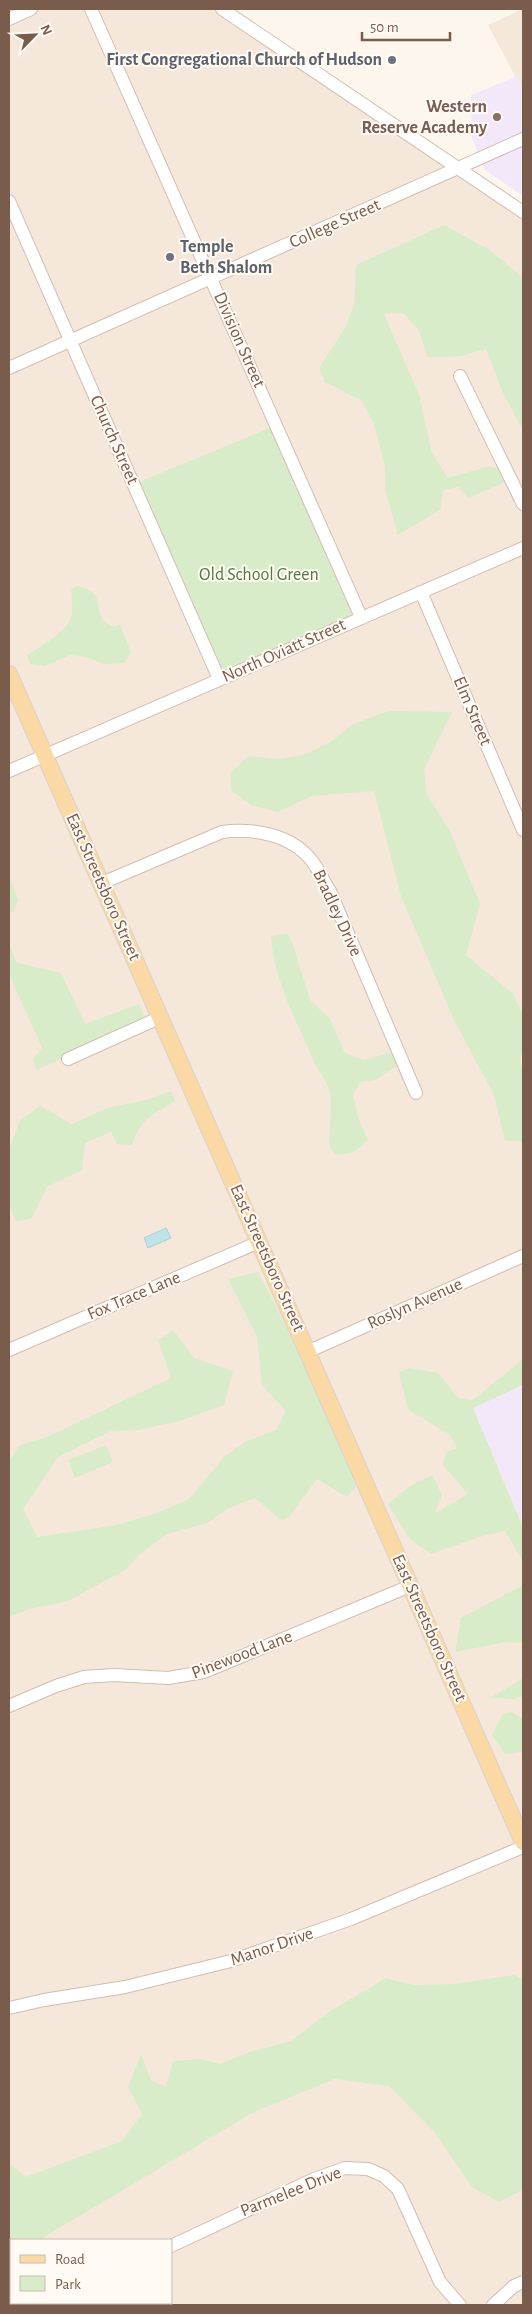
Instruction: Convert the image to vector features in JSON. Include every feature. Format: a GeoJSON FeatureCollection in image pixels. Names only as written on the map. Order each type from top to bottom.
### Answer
{"type":"FeatureCollection","features":[{"type":"Feature","properties":{"kind":"main road","name":"East Streetsboro Street"},"geometry":{"type":"LineString","coordinates":[[9,674],[46,754],[523,1842]]}},
{"type":"Feature","properties":{"kind":"street"},"geometry":{"type":"LineString","coordinates":[[9,18],[31,9]]}},
{"type":"Feature","properties":{"kind":"street","name":"Division Street"},"geometry":{"type":"LineString","coordinates":[[91,9],[361,617]]}},
{"type":"Feature","properties":{"kind":"street"},"geometry":{"type":"LineString","coordinates":[[222,9],[523,212]]}},
{"type":"Feature","properties":{"kind":"street","name":"College Street"},"geometry":{"type":"LineString","coordinates":[[9,368],[523,139]]}},
{"type":"Feature","properties":{"kind":"street","name":"Church Street"},"geometry":{"type":"LineString","coordinates":[[9,201],[219,679]]}},
{"type":"Feature","properties":{"kind":"street"},"geometry":{"type":"LineString","coordinates":[[460,376],[523,504]]}},
{"type":"Feature","properties":{"kind":"street","name":"North Oviatt Street"},"geometry":{"type":"LineString","coordinates":[[9,771],[523,548]]}},
{"type":"Feature","properties":{"kind":"street","name":"Elm Street"},"geometry":{"type":"LineString","coordinates":[[421,592],[523,830]]}},
{"type":"Feature","properties":{"kind":"street","name":"Bradley Drive"},"geometry":{"type":"LineString","coordinates":[[102,882],[222,832],[258,831],[287,841],[312,861],[330,892],[416,1093]]}},
{"type":"Feature","properties":{"kind":"street"},"geometry":{"type":"LineString","coordinates":[[68,1059],[161,1017]]}},
{"type":"Feature","properties":{"kind":"street","name":"Fox Trace Lane"},"geometry":{"type":"LineString","coordinates":[[9,1350],[259,1242]]}},
{"type":"Feature","properties":{"kind":"street","name":"Roslyn Avenue"},"geometry":{"type":"LineString","coordinates":[[307,1352],[523,1256]]}},
{"type":"Feature","properties":{"kind":"street","name":"Pinewood Lane"},"geometry":{"type":"LineString","coordinates":[[9,1706],[56,1686],[84,1677],[114,1675],[168,1678],[204,1672],[410,1586]]}},
{"type":"Feature","properties":{"kind":"street","name":"Manor Drive"},"geometry":{"type":"LineString","coordinates":[[9,2008],[44,2000],[133,1986],[231,1962],[351,1919],[523,1846]]}},
{"type":"Feature","properties":{"kind":"street","name":"Parmelee Drive"},"geometry":{"type":"LineString","coordinates":[[172,2245],[314,2179],[345,2168],[368,2169],[384,2176],[398,2188],[440,2282],[460,2305]]}},
{"type":"Feature","properties":{"kind":"street"},"geometry":{"type":"LineString","coordinates":[[493,2305],[498,2298],[523,2282]]}},
{"type":"Feature","properties":{"kind":"shaded area"},"geometry":{"type":"Polygon","coordinates":[[[31,9],[222,9],[523,212],[523,1385],[473,1408],[523,1526],[523,2305],[9,2305],[9,18],[31,9]]]}},
{"type":"Feature","properties":{"kind":"shaded area"},"geometry":{"type":"Polygon","coordinates":[[[523,9],[523,91],[488,25],[523,9]]]}},
{"type":"Feature","properties":{"kind":"shaded area","name":"Western Reserve Academy"},"geometry":{"type":"Polygon","coordinates":[[[517,76],[523,90],[523,196],[485,170],[472,138],[471,95],[517,76]]]}},
{"type":"Feature","properties":{"kind":"shaded area"},"geometry":{"type":"Polygon","coordinates":[[[523,1385],[523,1526],[473,1408],[523,1385]]]}},
{"type":"Feature","properties":{"kind":"green space"},"geometry":{"type":"Polygon","coordinates":[[[444,225],[490,250],[523,278],[523,430],[503,393],[486,349],[461,356],[428,357],[418,329],[403,313],[384,314],[419,395],[432,453],[448,478],[485,467],[500,468],[506,480],[468,498],[458,487],[443,490],[440,510],[398,535],[385,490],[385,467],[374,424],[362,401],[325,382],[319,368],[345,328],[354,305],[356,265],[444,225]]]}},
{"type":"Feature","properties":{"kind":"green space","name":"Old School Green"},"geometry":{"type":"Polygon","coordinates":[[[277,425],[361,617],[219,679],[134,484],[277,425]]]}},
{"type":"Feature","properties":{"kind":"green space"},"geometry":{"type":"Polygon","coordinates":[[[76,586],[87,589],[94,594],[101,617],[106,623],[114,627],[120,624],[131,653],[124,663],[104,664],[86,657],[70,655],[45,666],[30,664],[27,655],[56,636],[69,622],[72,611],[71,590],[76,586]]]}},
{"type":"Feature","properties":{"kind":"green space"},"geometry":{"type":"Polygon","coordinates":[[[388,711],[452,712],[424,769],[427,795],[449,829],[480,904],[466,955],[513,994],[523,1015],[523,1044],[520,1061],[523,1076],[523,1141],[505,1141],[494,1095],[454,1020],[401,896],[374,791],[312,796],[278,812],[251,805],[232,791],[230,774],[248,756],[278,759],[304,755],[332,741],[353,724],[388,711]]]}},
{"type":"Feature","properties":{"kind":"green space"},"geometry":{"type":"Polygon","coordinates":[[[9,877],[18,899],[14,911],[9,913],[9,877]]]}},
{"type":"Feature","properties":{"kind":"green space"},"geometry":{"type":"Polygon","coordinates":[[[287,933],[293,945],[310,1000],[330,1019],[345,1053],[363,1060],[392,1052],[397,1066],[376,1080],[360,1082],[353,1095],[359,1120],[368,1140],[349,1153],[335,1154],[329,1147],[331,1109],[329,1089],[314,1062],[281,985],[271,936],[287,933]]]}},
{"type":"Feature","properties":{"kind":"green space"},"geometry":{"type":"Polygon","coordinates":[[[9,944],[17,963],[61,973],[85,1024],[139,1004],[146,1021],[36,1070],[33,1059],[42,1048],[9,974],[9,944]]]}},
{"type":"Feature","properties":{"kind":"green space"},"geometry":{"type":"Polygon","coordinates":[[[171,1091],[175,1101],[148,1118],[140,1128],[132,1145],[117,1144],[111,1132],[85,1143],[82,1170],[47,1187],[31,1219],[16,1221],[9,1205],[9,1150],[20,1120],[40,1106],[72,1124],[107,1108],[146,1100],[171,1091]]]}},
{"type":"Feature","properties":{"kind":"green space"},"geometry":{"type":"Polygon","coordinates":[[[258,1272],[298,1350],[360,1482],[347,1497],[317,1479],[290,1516],[282,1521],[255,1498],[227,1509],[207,1523],[167,1534],[140,1554],[125,1570],[68,1601],[29,1609],[9,1617],[9,1461],[20,1445],[47,1437],[171,1378],[158,1340],[173,1330],[194,1358],[233,1371],[224,1405],[180,1421],[139,1430],[111,1431],[58,1457],[23,1509],[37,1537],[117,1525],[160,1512],[189,1499],[224,1457],[245,1442],[276,1430],[286,1411],[262,1385],[257,1337],[228,1279],[258,1272]]]}},
{"type":"Feature","properties":{"kind":"green space"},"geometry":{"type":"Polygon","coordinates":[[[523,1359],[523,1385],[473,1408],[523,1528],[523,1564],[522,1559],[505,1531],[483,1536],[431,1554],[410,1539],[388,1504],[410,1486],[432,1475],[442,1495],[435,1513],[468,1494],[443,1465],[446,1452],[457,1448],[449,1434],[408,1410],[399,1372],[410,1368],[438,1373],[458,1398],[473,1400],[523,1359]]]}},
{"type":"Feature","properties":{"kind":"green space"},"geometry":{"type":"Polygon","coordinates":[[[106,1445],[113,1462],[75,1478],[68,1460],[106,1445]]]}},
{"type":"Feature","properties":{"kind":"green space"},"geometry":{"type":"Polygon","coordinates":[[[523,1585],[523,1643],[507,1642],[455,1652],[461,1618],[523,1585]]]}},
{"type":"Feature","properties":{"kind":"green space"},"geometry":{"type":"Polygon","coordinates":[[[523,1678],[523,1696],[515,1699],[490,1698],[523,1678]]]}},
{"type":"Feature","properties":{"kind":"green space"},"geometry":{"type":"Polygon","coordinates":[[[513,1712],[523,1720],[523,1752],[505,1754],[492,1735],[503,1714],[513,1712]]]}},
{"type":"Feature","properties":{"kind":"green space"},"geometry":{"type":"Polygon","coordinates":[[[515,1975],[523,1980],[523,2190],[499,2202],[472,2187],[435,2133],[389,2086],[335,2079],[254,2112],[41,2239],[10,2239],[9,2245],[9,2163],[26,2177],[122,2141],[142,2114],[128,2087],[141,2054],[151,2080],[166,2087],[173,2061],[200,2059],[220,2064],[250,2052],[291,2041],[330,2011],[386,1978],[413,1985],[453,1984],[515,1975]]]}},
{"type":"Feature","properties":{"kind":"water"},"geometry":{"type":"Polygon","coordinates":[[[166,1228],[171,1238],[148,1248],[144,1238],[166,1228]]]}},
{"type":"Feature","properties":{"kind":"place","name":"First Congregational Church of Hudson"},"geometry":{"type":"Point","coordinates":[392,60]}},
{"type":"Feature","properties":{"kind":"place","name":"Western Reserve Academy"},"geometry":{"type":"Point","coordinates":[497,117]}},
{"type":"Feature","properties":{"kind":"place","name":"Temple Beth Shalom"},"geometry":{"type":"Point","coordinates":[170,257]}}]}
